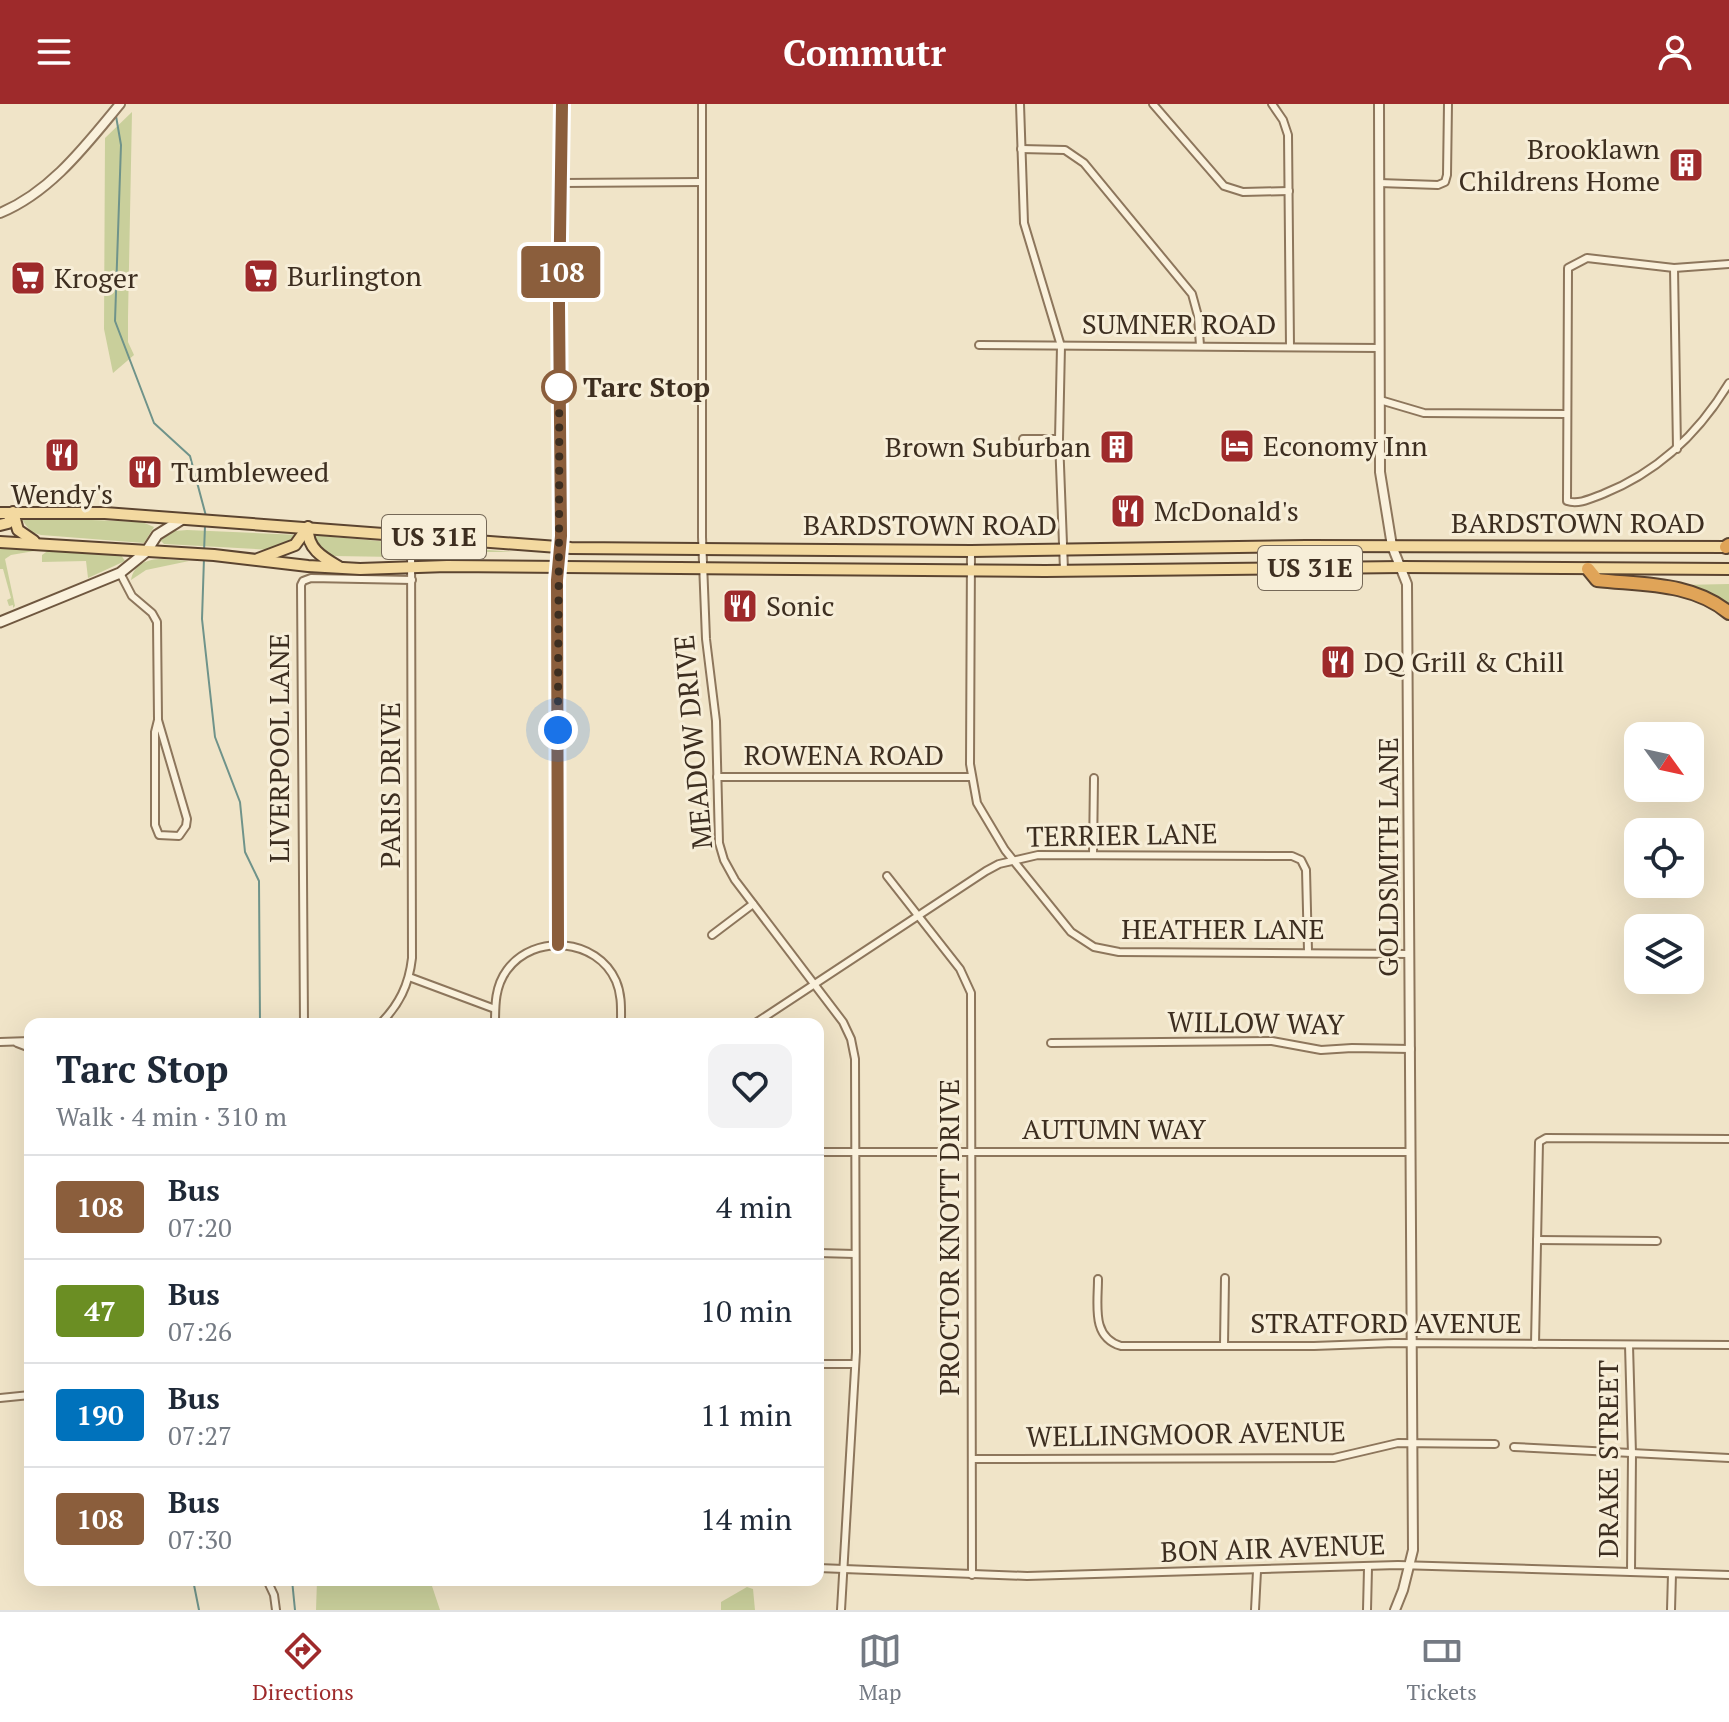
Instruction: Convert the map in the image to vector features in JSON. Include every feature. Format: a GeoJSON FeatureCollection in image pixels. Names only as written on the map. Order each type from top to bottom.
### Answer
{"type":"FeatureCollection","features":[{"type":"Feature","properties":{"kind":"highway"},"geometry":{"type":"LineString","coordinates":[[1588,569],[1597,580],[1687,590],[1712,600],[1729,613]]}},
{"type":"Feature","properties":{"kind":"main road"},"geometry":{"type":"LineString","coordinates":[[0,525],[8,523],[13,512]]}},
{"type":"Feature","properties":{"kind":"main road"},"geometry":{"type":"LineString","coordinates":[[13,512],[18,530],[37,543]]}},
{"type":"Feature","properties":{"kind":"main road","name":"US 31E"},"geometry":{"type":"LineString","coordinates":[[0,513],[105,513],[185,520]]}},
{"type":"Feature","properties":{"kind":"main road","name":"BARDSTOWN ROAD"},"geometry":{"type":"LineString","coordinates":[[185,520],[560,547],[971,551],[1392,546],[1728,547]]}},
{"type":"Feature","properties":{"kind":"main road"},"geometry":{"type":"LineString","coordinates":[[0,622],[120,573],[146,552],[157,535],[185,520]]}},
{"type":"Feature","properties":{"kind":"main road"},"geometry":{"type":"LineString","coordinates":[[257,560],[295,545],[308,527]]}},
{"type":"Feature","properties":{"kind":"main road"},"geometry":{"type":"LineString","coordinates":[[308,527],[310,544],[321,556],[341,568]]}},
{"type":"Feature","properties":{"kind":"main road","name":"US 31E"},"geometry":{"type":"LineString","coordinates":[[0,542],[146,552]]}},
{"type":"Feature","properties":{"kind":"main road"},"geometry":{"type":"LineString","coordinates":[[1193,570],[1198,549]]}},
{"type":"Feature","properties":{"kind":"main road","name":"BARDSTOWN ROAD"},"geometry":{"type":"LineString","coordinates":[[146,552],[214,555],[341,568],[704,567],[1064,571],[1402,567],[1729,569]]}},
{"type":"Feature","properties":{"kind":"street"},"geometry":{"type":"LineString","coordinates":[[0,213],[32,195],[52,179],[120,104]]}},
{"type":"Feature","properties":{"kind":"street"},"geometry":{"type":"LineString","coordinates":[[558,945],[562,104]]}},
{"type":"Feature","properties":{"kind":"street","name":"MEADOW DRIVE"},"geometry":{"type":"LineString","coordinates":[[702,104],[703,548],[705,629],[716,721],[718,833],[730,871],[836,1010],[851,1039],[855,1059],[855,1364],[841,1610]]}},
{"type":"Feature","properties":{"kind":"street"},"geometry":{"type":"LineString","coordinates":[[1020,104],[1024,223],[1061,346],[1059,439],[1064,571]]}},
{"type":"Feature","properties":{"kind":"street"},"geometry":{"type":"LineString","coordinates":[[1153,104],[1224,186],[1243,192],[1289,191]]}},
{"type":"Feature","properties":{"kind":"street"},"geometry":{"type":"LineString","coordinates":[[1272,104],[1283,120],[1288,135],[1290,347]]}},
{"type":"Feature","properties":{"kind":"street","name":"GOLDSMITH LANE"},"geometry":{"type":"LineString","coordinates":[[1379,104],[1380,472],[1392,546],[1407,584],[1413,1550],[1411,1566],[1395,1610]]}},
{"type":"Feature","properties":{"kind":"street"},"geometry":{"type":"LineString","coordinates":[[1379,183],[1438,185],[1445,182],[1448,104]]}},
{"type":"Feature","properties":{"kind":"street"},"geometry":{"type":"LineString","coordinates":[[1021,149],[1065,150],[1084,163],[1192,294],[1198,316],[1200,346]]}},
{"type":"Feature","properties":{"kind":"street"},"geometry":{"type":"LineString","coordinates":[[563,183],[702,182]]}},
{"type":"Feature","properties":{"kind":"street"},"geometry":{"type":"LineString","coordinates":[[1729,264],[1674,268],[1587,258],[1568,268],[1567,501],[1574,503],[1615,489],[1653,467],[1677,449],[1704,420],[1729,383]]}},
{"type":"Feature","properties":{"kind":"street"},"geometry":{"type":"LineString","coordinates":[[1674,268],[1677,449]]}},
{"type":"Feature","properties":{"kind":"street","name":"SUMNER ROAD"},"geometry":{"type":"LineString","coordinates":[[979,345],[1380,348]]}},
{"type":"Feature","properties":{"kind":"street"},"geometry":{"type":"LineString","coordinates":[[1380,400],[1424,413],[1567,414]]}},
{"type":"Feature","properties":{"kind":"street"},"geometry":{"type":"LineString","coordinates":[[1023,439],[1059,439]]}},
{"type":"Feature","properties":{"kind":"street","name":"PARIS DRIVE"},"geometry":{"type":"LineString","coordinates":[[385,1018],[401,997],[409,977],[413,940],[411,535]]}},
{"type":"Feature","properties":{"kind":"street","name":"HEATHER LANE"},"geometry":{"type":"LineString","coordinates":[[971,551],[972,777],[982,815],[1071,932],[1086,944],[1119,952],[1410,954]]}},
{"type":"Feature","properties":{"kind":"street"},"geometry":{"type":"LineString","coordinates":[[120,573],[132,596],[152,613],[157,622],[155,825],[159,835],[179,836],[187,819],[158,720]]}},
{"type":"Feature","properties":{"kind":"street","name":"LIVERPOOL LANE"},"geometry":{"type":"LineString","coordinates":[[304,1018],[301,585],[311,578],[412,580]]}},
{"type":"Feature","properties":{"kind":"street","name":"ROWENA ROAD"},"geometry":{"type":"LineString","coordinates":[[717,777],[972,777]]}},
{"type":"Feature","properties":{"kind":"street"},"geometry":{"type":"LineString","coordinates":[[1093,854],[1094,778]]}},
{"type":"Feature","properties":{"kind":"street","name":"TERRIER LANE"},"geometry":{"type":"LineString","coordinates":[[763,1018],[986,871],[1038,855],[1297,857],[1306,870],[1308,951]]}},
{"type":"Feature","properties":{"kind":"street","name":"PROCTOR KNOTT DRIVE"},"geometry":{"type":"LineString","coordinates":[[887,876],[964,975],[971,993],[972,1575]]}},
{"type":"Feature","properties":{"kind":"street"},"geometry":{"type":"LineString","coordinates":[[712,935],[753,904]]}},
{"type":"Feature","properties":{"kind":"street"},"geometry":{"type":"LineString","coordinates":[[495,1018],[499,984],[512,964],[532,950],[558,945],[588,952],[608,969],[620,992],[621,1018]]}},
{"type":"Feature","properties":{"kind":"street"},"geometry":{"type":"LineString","coordinates":[[409,977],[495,1009]]}},
{"type":"Feature","properties":{"kind":"street"},"geometry":{"type":"LineString","coordinates":[[0,1042],[24,1041]]}},
{"type":"Feature","properties":{"kind":"street","name":"WILLOW WAY"},"geometry":{"type":"LineString","coordinates":[[1051,1043],[1272,1041],[1321,1050],[1411,1049]]}},
{"type":"Feature","properties":{"kind":"street"},"geometry":{"type":"LineString","coordinates":[[13,1042],[24,1046]]}},
{"type":"Feature","properties":{"kind":"street"},"geometry":{"type":"LineString","coordinates":[[1535,1344],[1537,1148],[1542,1140],[1729,1139]]}},
{"type":"Feature","properties":{"kind":"street","name":"AUTUMN WAY"},"geometry":{"type":"LineString","coordinates":[[824,1152],[1411,1152]]}},
{"type":"Feature","properties":{"kind":"street"},"geometry":{"type":"LineString","coordinates":[[1537,1240],[1657,1241]]}},
{"type":"Feature","properties":{"kind":"street"},"geometry":{"type":"LineString","coordinates":[[824,1253],[855,1254]]}},
{"type":"Feature","properties":{"kind":"street"},"geometry":{"type":"LineString","coordinates":[[1224,1345],[1225,1278]]}},
{"type":"Feature","properties":{"kind":"street","name":"STRATFORD AVENUE"},"geometry":{"type":"LineString","coordinates":[[1098,1279],[1099,1327],[1111,1342],[1121,1346],[1729,1345]]}},
{"type":"Feature","properties":{"kind":"street","name":"DRAKE STREET"},"geometry":{"type":"LineString","coordinates":[[1629,1345],[1631,1572]]}},
{"type":"Feature","properties":{"kind":"street"},"geometry":{"type":"LineString","coordinates":[[824,1364],[855,1364]]}},
{"type":"Feature","properties":{"kind":"street"},"geometry":{"type":"LineString","coordinates":[[0,1398],[24,1396]]}},
{"type":"Feature","properties":{"kind":"street","name":"WELLINGMOOR AVENUE"},"geometry":{"type":"LineString","coordinates":[[973,1459],[1334,1458],[1381,1446],[1413,1443],[1495,1444]]}},
{"type":"Feature","properties":{"kind":"street"},"geometry":{"type":"LineString","coordinates":[[1514,1447],[1729,1458]]}},
{"type":"Feature","properties":{"kind":"street","name":"BON AIR AVENUE"},"geometry":{"type":"LineString","coordinates":[[824,1568],[1057,1576],[1411,1566],[1729,1575]]}},
{"type":"Feature","properties":{"kind":"street"},"geometry":{"type":"LineString","coordinates":[[1367,1610],[1368,1568]]}},
{"type":"Feature","properties":{"kind":"street"},"geometry":{"type":"LineString","coordinates":[[1255,1610],[1257,1571]]}},
{"type":"Feature","properties":{"kind":"street"},"geometry":{"type":"LineString","coordinates":[[1671,1610],[1672,1574]]}},
{"type":"Feature","properties":{"kind":"street"},"geometry":{"type":"LineString","coordinates":[[270,1586],[276,1610]]}},
{"type":"Feature","properties":{"kind":"green space"},"geometry":{"type":"Polygon","coordinates":[[[132,112],[128,342],[134,355],[113,373],[104,329],[105,138],[132,112]]]}},
{"type":"Feature","properties":{"kind":"green space"},"geometry":{"type":"Polygon","coordinates":[[[22,520],[142,522],[154,527],[144,543],[41,535],[31,532],[22,520]]]}},
{"type":"Feature","properties":{"kind":"green space"},"geometry":{"type":"Polygon","coordinates":[[[175,531],[299,535],[294,542],[273,550],[164,544],[160,540],[175,531]]]}},
{"type":"Feature","properties":{"kind":"green space"},"geometry":{"type":"Polygon","coordinates":[[[313,535],[400,543],[406,551],[397,557],[333,556],[324,552],[313,535]]]}},
{"type":"Feature","properties":{"kind":"green space"},"geometry":{"type":"Polygon","coordinates":[[[429,545],[513,552],[421,556],[420,550],[429,545]]]}},
{"type":"Feature","properties":{"kind":"green space"},"geometry":{"type":"Polygon","coordinates":[[[0,548],[40,550],[5,559],[13,608],[7,600],[11,598],[3,569],[0,569],[0,548]]]}},
{"type":"Feature","properties":{"kind":"green space"},"geometry":{"type":"Polygon","coordinates":[[[49,550],[121,555],[125,561],[88,578],[86,561],[42,562],[42,555],[49,550]]]}},
{"type":"Feature","properties":{"kind":"green space"},"geometry":{"type":"Polygon","coordinates":[[[162,559],[189,561],[146,570],[131,580],[142,564],[162,559]]]}},
{"type":"Feature","properties":{"kind":"green space"},"geometry":{"type":"Polygon","coordinates":[[[1729,584],[1729,609],[1680,585],[1729,584]]]}},
{"type":"Feature","properties":{"kind":"green space"},"geometry":{"type":"Polygon","coordinates":[[[317,1586],[432,1586],[440,1610],[316,1610],[317,1586]]]}},
{"type":"Feature","properties":{"kind":"green space"},"geometry":{"type":"Polygon","coordinates":[[[747,1587],[753,1589],[755,1610],[721,1610],[721,1602],[747,1587]]]}},
{"type":"Feature","properties":{"kind":"waterway"},"geometry":{"type":"LineString","coordinates":[[116,116],[121,145],[115,321],[154,423],[190,456],[206,516]]}},
{"type":"Feature","properties":{"kind":"waterway"},"geometry":{"type":"LineString","coordinates":[[204,552],[205,526]]}},
{"type":"Feature","properties":{"kind":"waterway"},"geometry":{"type":"LineString","coordinates":[[204,558],[202,619],[215,737],[240,802],[245,852],[259,881],[260,1018]]}},
{"type":"Feature","properties":{"kind":"waterway"},"geometry":{"type":"LineString","coordinates":[[194,1586],[199,1610]]}},
{"type":"Feature","properties":{"kind":"waterway"},"geometry":{"type":"LineString","coordinates":[[293,1586],[295,1610]]}},
{"type":"Feature","properties":{"kind":"bus line","name":"108"},"geometry":{"type":"LineString","coordinates":[[558,945],[557,580],[561,536],[559,304],[562,104]]}},
{"type":"Feature","properties":{"kind":"place","name":"Brooklawn Childrens Home"},"geometry":{"type":"Point","coordinates":[1686,165]}},
{"type":"Feature","properties":{"kind":"place","name":"Burlington"},"geometry":{"type":"Point","coordinates":[261,276]}},
{"type":"Feature","properties":{"kind":"place","name":"Kroger"},"geometry":{"type":"Point","coordinates":[28,278]}},
{"type":"Feature","properties":{"kind":"place","name":"Tarc Stop"},"geometry":{"type":"Point","coordinates":[559,387]}},
{"type":"Feature","properties":{"kind":"place","name":"Economy Inn"},"geometry":{"type":"Point","coordinates":[1237,446]}},
{"type":"Feature","properties":{"kind":"place","name":"Brown Suburban"},"geometry":{"type":"Point","coordinates":[1117,447]}},
{"type":"Feature","properties":{"kind":"place","name":"Wendy's"},"geometry":{"type":"Point","coordinates":[62,455]}},
{"type":"Feature","properties":{"kind":"place","name":"Tumbleweed"},"geometry":{"type":"Point","coordinates":[145,472]}},
{"type":"Feature","properties":{"kind":"place","name":"McDonald's"},"geometry":{"type":"Point","coordinates":[1128,511]}},
{"type":"Feature","properties":{"kind":"place","name":"Sonic"},"geometry":{"type":"Point","coordinates":[740,606]}},
{"type":"Feature","properties":{"kind":"place","name":"DQ Grill & Chill"},"geometry":{"type":"Point","coordinates":[1338,662]}},
{"type":"Feature","properties":{"kind":"route"},"geometry":{"type":"LineString","coordinates":[[558,730],[557,580],[561,536],[559,382],[559,387]]}}]}
